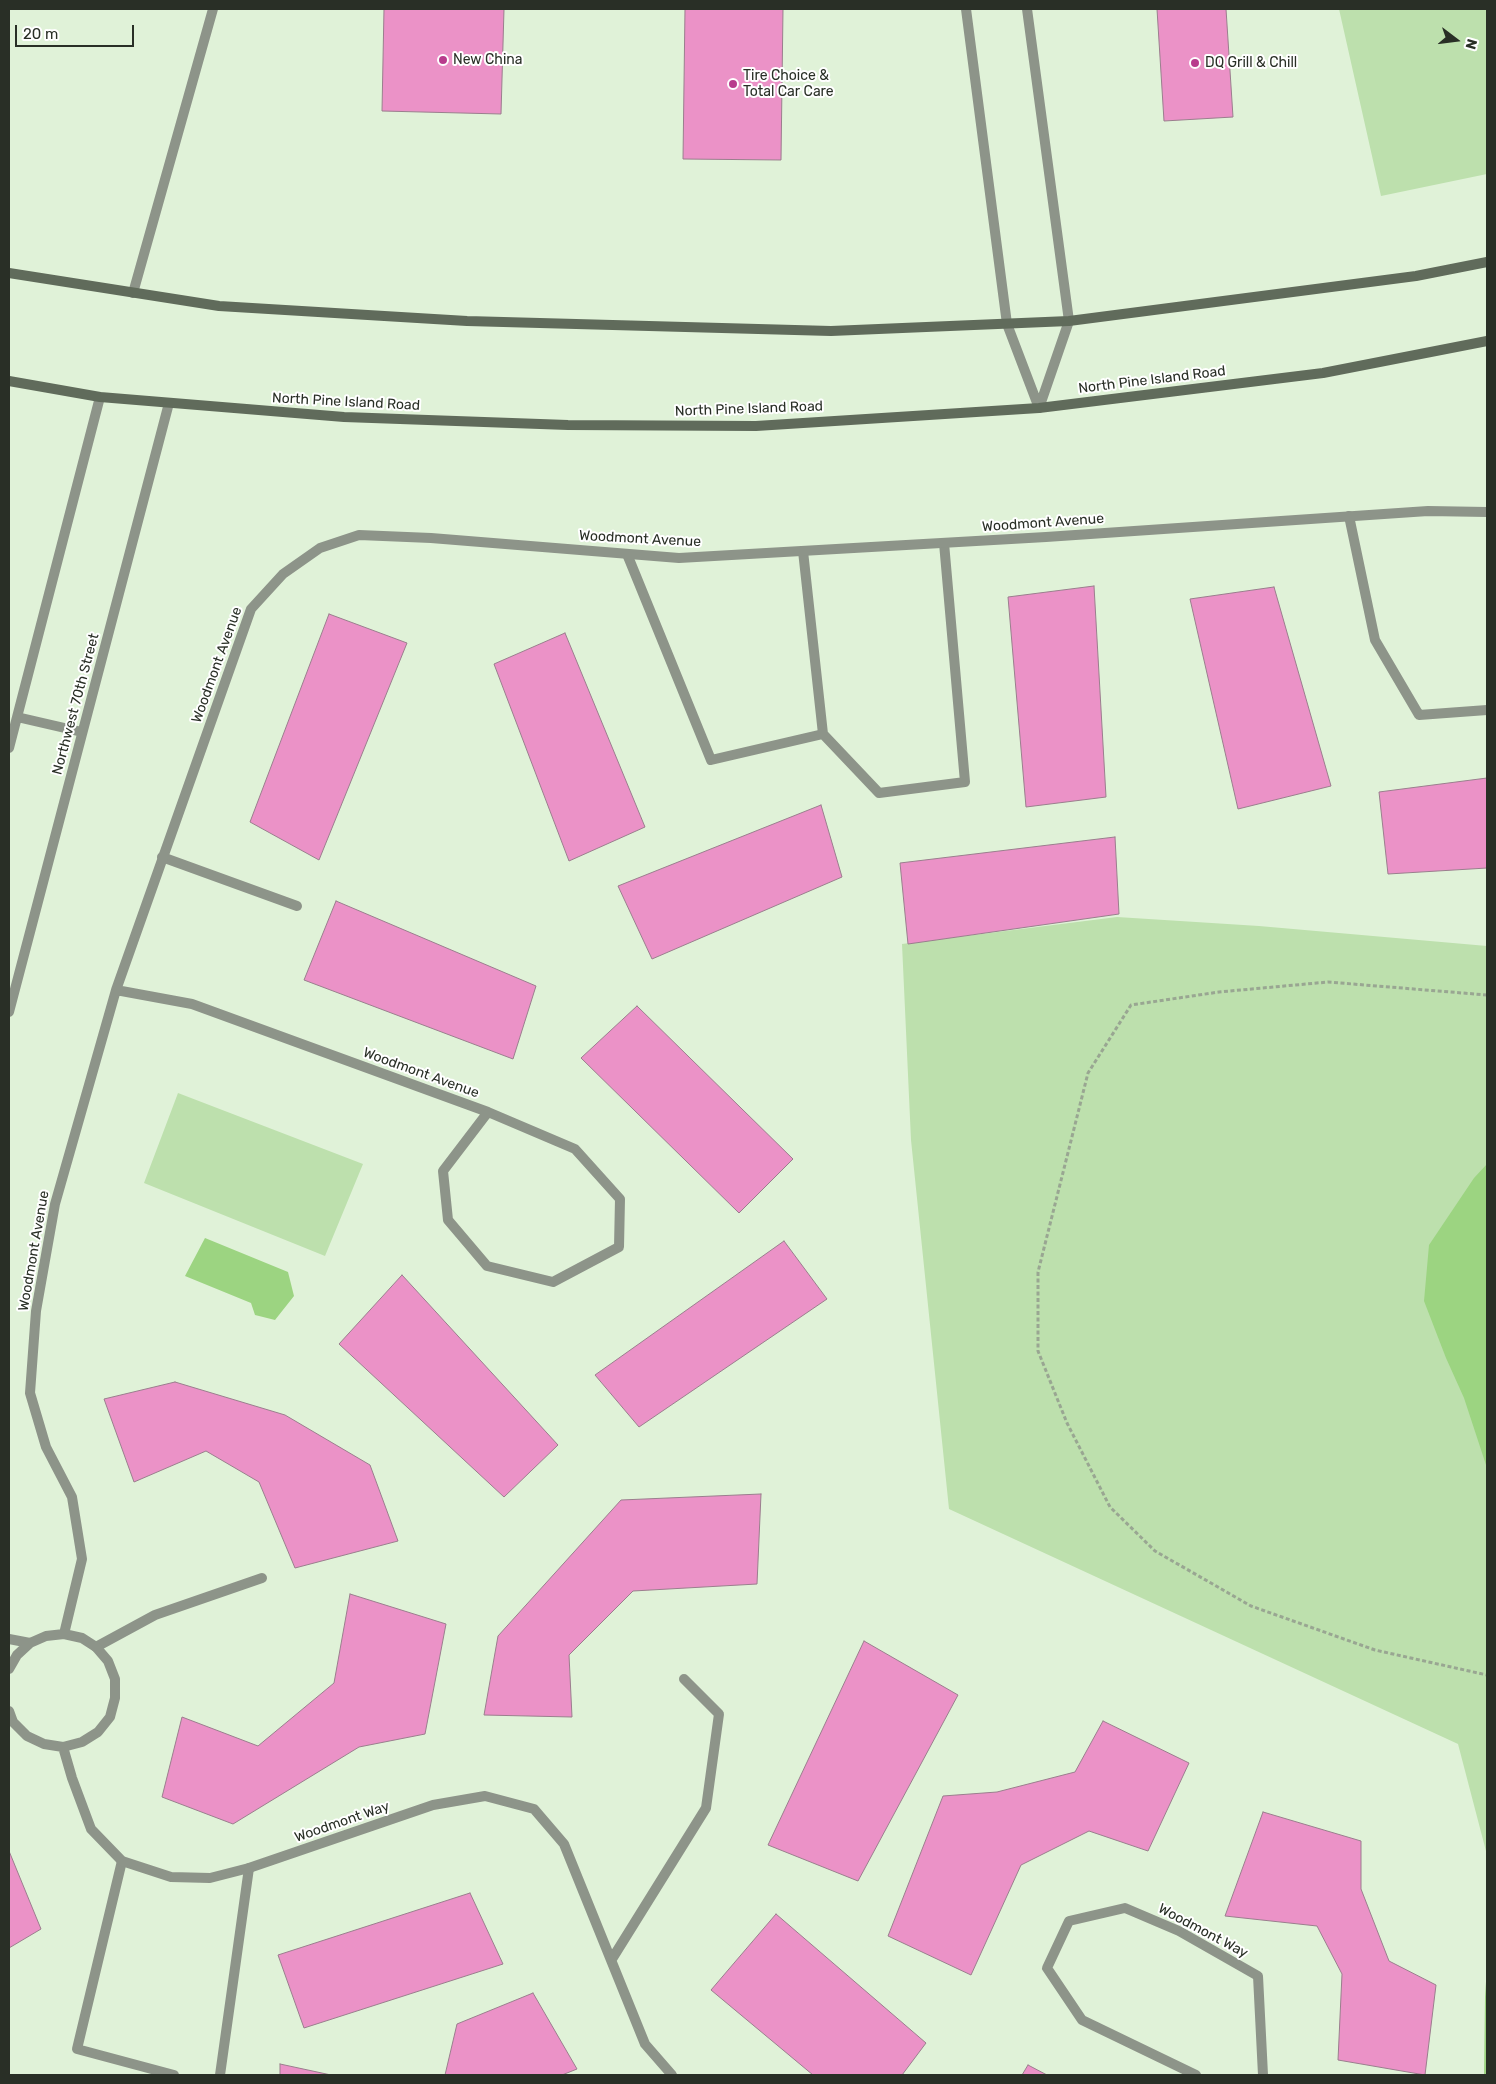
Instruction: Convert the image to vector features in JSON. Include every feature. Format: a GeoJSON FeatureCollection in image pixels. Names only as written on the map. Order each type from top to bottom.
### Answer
{"type":"FeatureCollection","features":[{"type":"Feature","properties":{"kind":"main road"},"geometry":{"type":"LineString","coordinates":[[9,272],[219,306],[467,321],[831,331],[1069,321],[1416,276],[1487,262]]}},
{"type":"Feature","properties":{"kind":"main road","name":"North Pine Island Road"},"geometry":{"type":"LineString","coordinates":[[9,381],[100,396],[344,418],[578,425],[756,426],[1039,408],[1323,373],[1487,341]]}},
{"type":"Feature","properties":{"kind":"street"},"geometry":{"type":"LineString","coordinates":[[133,293],[213,9]]}},
{"type":"Feature","properties":{"kind":"street"},"geometry":{"type":"LineString","coordinates":[[966,9],[1007,324],[1039,408]]}},
{"type":"Feature","properties":{"kind":"street"},"geometry":{"type":"LineString","coordinates":[[1027,9],[1069,321],[1039,408]]}},
{"type":"Feature","properties":{"kind":"street"},"geometry":{"type":"LineString","coordinates":[[9,748],[100,396]]}},
{"type":"Feature","properties":{"kind":"street","name":"Northwest 70th Street"},"geometry":{"type":"LineString","coordinates":[[9,1012],[12,987],[169,403]]}},
{"type":"Feature","properties":{"kind":"street","name":"Woodmont Avenue"},"geometry":{"type":"LineString","coordinates":[[64,1634],[82,1559],[72,1497],[46,1447],[30,1393],[36,1312],[55,1204],[116,990],[251,609],[283,574],[320,548],[359,535],[431,538],[678,558],[944,543],[1428,511],[1487,512]]}},
{"type":"Feature","properties":{"kind":"street"},"geometry":{"type":"LineString","coordinates":[[1349,516],[1375,640],[1419,715],[1487,710]]}},
{"type":"Feature","properties":{"kind":"street"},"geometry":{"type":"LineString","coordinates":[[803,551],[822,734],[879,793],[965,782],[944,543]]}},
{"type":"Feature","properties":{"kind":"street"},"geometry":{"type":"LineString","coordinates":[[627,554],[711,760],[822,734]]}},
{"type":"Feature","properties":{"kind":"street"},"geometry":{"type":"LineString","coordinates":[[17,717],[82,732]]}},
{"type":"Feature","properties":{"kind":"street"},"geometry":{"type":"LineString","coordinates":[[162,856],[297,906]]}},
{"type":"Feature","properties":{"kind":"street","name":"Woodmont Avenue"},"geometry":{"type":"LineString","coordinates":[[116,990],[192,1004],[488,1112],[576,1149],[620,1198],[619,1247],[553,1282],[487,1266],[448,1220],[442,1171],[488,1112]]}},
{"type":"Feature","properties":{"kind":"street"},"geometry":{"type":"LineString","coordinates":[[96,1647],[155,1615],[262,1578]]}},
{"type":"Feature","properties":{"kind":"street"},"geometry":{"type":"LineString","coordinates":[[9,1669],[17,1655],[30,1643],[46,1636],[64,1634],[82,1638],[96,1647],[108,1660],[115,1679],[115,1698],[110,1717],[98,1732],[82,1742],[63,1747],[44,1744],[27,1736],[13,1722],[9,1711]]}},
{"type":"Feature","properties":{"kind":"street"},"geometry":{"type":"LineString","coordinates":[[9,1638],[30,1643]]}},
{"type":"Feature","properties":{"kind":"street"},"geometry":{"type":"LineString","coordinates":[[612,1959],[706,1808],[719,1714],[684,1679]]}},
{"type":"Feature","properties":{"kind":"street","name":"Woodmont Way"},"geometry":{"type":"LineString","coordinates":[[63,1747],[72,1778],[91,1829],[122,1860],[170,1877],[210,1878],[249,1868],[433,1805],[485,1796],[534,1809],[564,1844],[645,2044],[672,2075]]}},
{"type":"Feature","properties":{"kind":"street"},"geometry":{"type":"LineString","coordinates":[[122,1860],[77,2049],[174,2075]]}},
{"type":"Feature","properties":{"kind":"street"},"geometry":{"type":"LineString","coordinates":[[220,2075],[249,1868]]}},
{"type":"Feature","properties":{"kind":"street","name":"Woodmont Way"},"geometry":{"type":"LineString","coordinates":[[1196,2075],[1082,2020],[1047,1968],[1069,1921],[1125,1908],[1178,1931],[1258,1976],[1263,2075]]}},
{"type":"Feature","properties":{"kind":"path"},"geometry":{"type":"LineString","coordinates":[[1487,995],[1328,982],[1219,992],[1132,1005],[1088,1072],[1038,1272],[1038,1351],[1067,1423],[1110,1507],[1155,1551],[1251,1606],[1375,1650],[1487,1675]]}},
{"type":"Feature","properties":{"kind":"shaded area"},"geometry":{"type":"Polygon","coordinates":[[[1339,9],[1487,9],[1487,174],[1381,196],[1339,9]]]}},
{"type":"Feature","properties":{"kind":"shaded area"},"geometry":{"type":"Polygon","coordinates":[[[1117,917],[1259,926],[1487,946],[1487,1855],[1458,1744],[949,1509],[911,1140],[902,944],[1117,917]]]}},
{"type":"Feature","properties":{"kind":"shaded area"},"geometry":{"type":"Polygon","coordinates":[[[178,1093],[363,1164],[325,1256],[144,1183],[178,1093]]]}},
{"type":"Feature","properties":{"kind":"shaded area"},"geometry":{"type":"Polygon","coordinates":[[[1487,1164],[1487,1468],[1464,1398],[1424,1301],[1429,1245],[1474,1178],[1487,1164]]]}},
{"type":"Feature","properties":{"kind":"shaded area"},"geometry":{"type":"Polygon","coordinates":[[[205,1238],[288,1272],[294,1296],[275,1320],[255,1315],[251,1303],[185,1276],[205,1238]]]}},
{"type":"Feature","properties":{"kind":"shaded area"},"geometry":{"type":"Polygon","coordinates":[[[1487,1966],[1487,2075],[1484,2075],[1485,1997],[1487,1966]]]}},
{"type":"Feature","properties":{"kind":"building","name":"New China"},"geometry":{"type":"Polygon","coordinates":[[[384,9],[504,9],[501,114],[382,111],[384,9]]]}},
{"type":"Feature","properties":{"kind":"building","name":"Tire Choice & Total Car Care"},"geometry":{"type":"Polygon","coordinates":[[[685,9],[783,9],[781,160],[683,159],[685,9]]]}},
{"type":"Feature","properties":{"kind":"building","name":"DQ Grill & Chill"},"geometry":{"type":"Polygon","coordinates":[[[1157,9],[1226,9],[1233,117],[1164,121],[1157,9]]]}},
{"type":"Feature","properties":{"kind":"building"},"geometry":{"type":"Polygon","coordinates":[[[1094,586],[1106,797],[1026,807],[1008,597],[1094,586]]]}},
{"type":"Feature","properties":{"kind":"building"},"geometry":{"type":"Polygon","coordinates":[[[1274,587],[1331,786],[1238,809],[1190,599],[1274,587]]]}},
{"type":"Feature","properties":{"kind":"building"},"geometry":{"type":"Polygon","coordinates":[[[329,614],[407,643],[319,860],[250,822],[329,614]]]}},
{"type":"Feature","properties":{"kind":"building"},"geometry":{"type":"Polygon","coordinates":[[[565,633],[645,827],[569,861],[494,664],[565,633]]]}},
{"type":"Feature","properties":{"kind":"building"},"geometry":{"type":"Polygon","coordinates":[[[1487,778],[1487,868],[1388,874],[1379,792],[1487,778]]]}},
{"type":"Feature","properties":{"kind":"building"},"geometry":{"type":"Polygon","coordinates":[[[821,805],[842,877],[652,959],[618,886],[821,805]]]}},
{"type":"Feature","properties":{"kind":"building"},"geometry":{"type":"Polygon","coordinates":[[[1115,837],[1119,914],[908,944],[900,863],[1115,837]]]}},
{"type":"Feature","properties":{"kind":"building"},"geometry":{"type":"Polygon","coordinates":[[[336,901],[536,986],[513,1059],[304,980],[336,901]]]}},
{"type":"Feature","properties":{"kind":"building"},"geometry":{"type":"Polygon","coordinates":[[[637,1006],[793,1159],[739,1213],[581,1058],[637,1006]]]}},
{"type":"Feature","properties":{"kind":"building"},"geometry":{"type":"Polygon","coordinates":[[[784,1241],[827,1299],[639,1427],[595,1375],[784,1241]]]}},
{"type":"Feature","properties":{"kind":"building"},"geometry":{"type":"Polygon","coordinates":[[[402,1275],[558,1445],[504,1497],[339,1344],[402,1275]]]}},
{"type":"Feature","properties":{"kind":"building"},"geometry":{"type":"Polygon","coordinates":[[[175,1382],[285,1415],[370,1465],[398,1541],[295,1568],[259,1482],[206,1451],[134,1482],[104,1399],[175,1382]]]}},
{"type":"Feature","properties":{"kind":"building"},"geometry":{"type":"Polygon","coordinates":[[[761,1494],[757,1584],[633,1591],[569,1655],[572,1717],[484,1715],[498,1636],[621,1500],[761,1494]]]}},
{"type":"Feature","properties":{"kind":"building"},"geometry":{"type":"Polygon","coordinates":[[[350,1594],[446,1624],[425,1734],[359,1747],[233,1824],[162,1797],[182,1717],[258,1746],[334,1683],[350,1594]]]}},
{"type":"Feature","properties":{"kind":"building"},"geometry":{"type":"Polygon","coordinates":[[[864,1641],[958,1695],[858,1881],[768,1845],[864,1641]]]}},
{"type":"Feature","properties":{"kind":"building"},"geometry":{"type":"Polygon","coordinates":[[[1103,1721],[1189,1763],[1148,1851],[1089,1831],[1021,1865],[971,1975],[888,1936],[943,1796],[997,1792],[1075,1772],[1103,1721]]]}},
{"type":"Feature","properties":{"kind":"building"},"geometry":{"type":"Polygon","coordinates":[[[1263,1812],[1361,1841],[1361,1889],[1389,1961],[1436,1985],[1425,2075],[1338,2060],[1342,1974],[1317,1926],[1225,1916],[1263,1812]]]}},
{"type":"Feature","properties":{"kind":"building"},"geometry":{"type":"Polygon","coordinates":[[[9,1851],[41,1929],[9,1948],[9,1851]]]}},
{"type":"Feature","properties":{"kind":"building"},"geometry":{"type":"Polygon","coordinates":[[[470,1893],[503,1964],[304,2028],[278,1955],[470,1893]]]}},
{"type":"Feature","properties":{"kind":"building"},"geometry":{"type":"Polygon","coordinates":[[[776,1914],[926,2043],[902,2075],[813,2075],[711,1990],[776,1914]]]}},
{"type":"Feature","properties":{"kind":"building"},"geometry":{"type":"Polygon","coordinates":[[[533,1993],[577,2069],[562,2075],[445,2075],[457,2024],[533,1993]]]}},
{"type":"Feature","properties":{"kind":"building"},"geometry":{"type":"Polygon","coordinates":[[[280,2064],[331,2075],[280,2075],[280,2064]]]}},
{"type":"Feature","properties":{"kind":"building"},"geometry":{"type":"Polygon","coordinates":[[[1028,2065],[1047,2075],[1022,2075],[1028,2065]]]}},
{"type":"Feature","properties":{"kind":"place","name":"New China"},"geometry":{"type":"Point","coordinates":[443,60]}},
{"type":"Feature","properties":{"kind":"place","name":"DQ Grill & Chill"},"geometry":{"type":"Point","coordinates":[1195,63]}},
{"type":"Feature","properties":{"kind":"place","name":"Tire Choice & Total Car Care"},"geometry":{"type":"Point","coordinates":[733,84]}}]}
